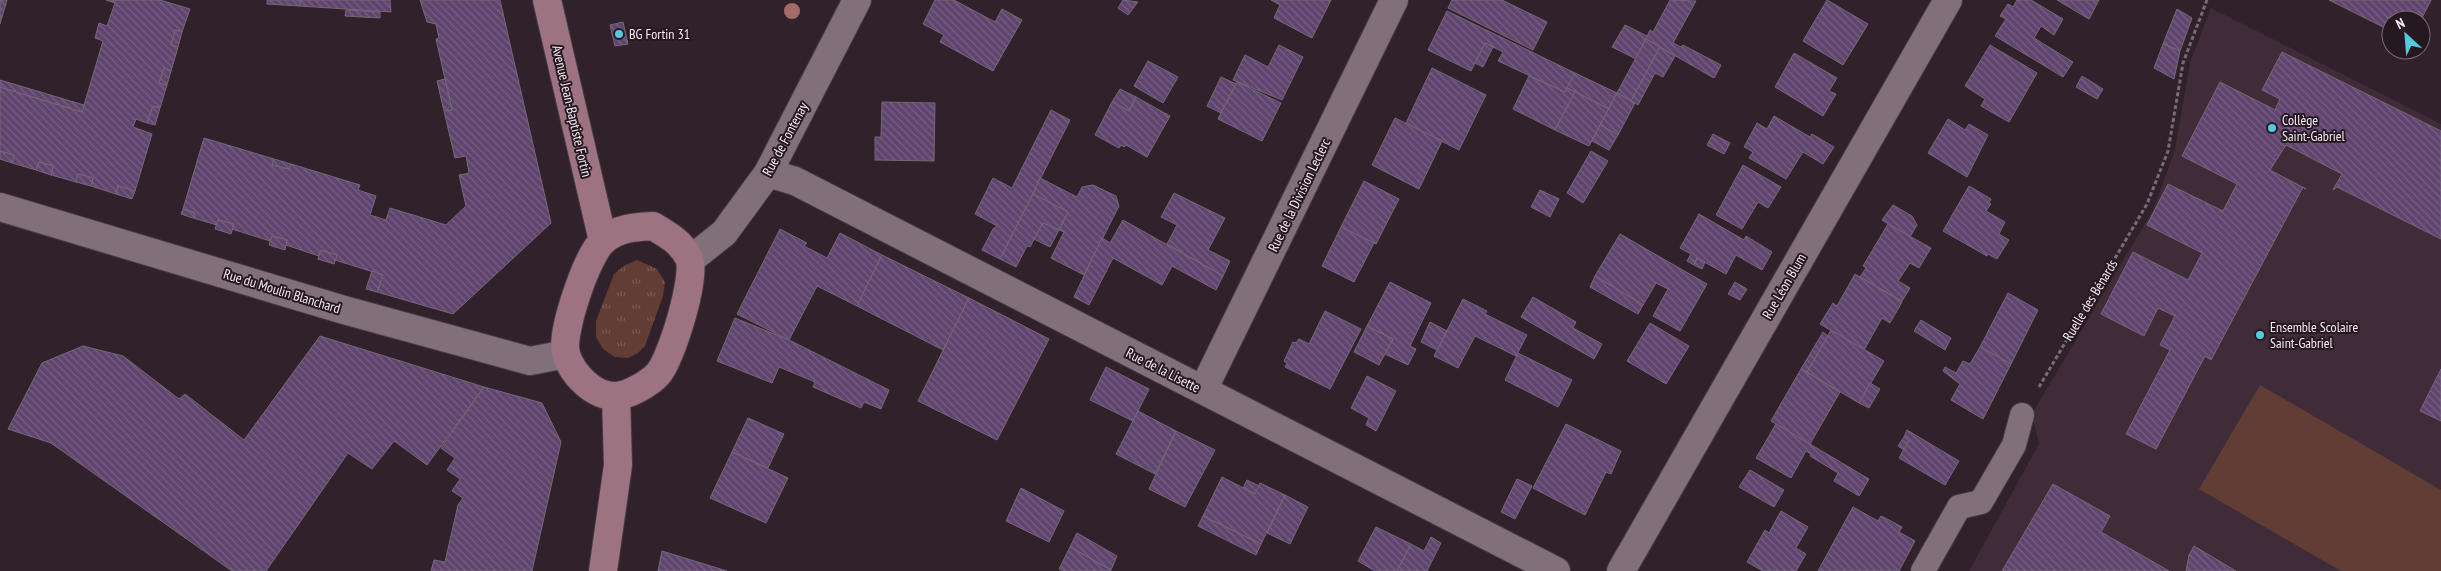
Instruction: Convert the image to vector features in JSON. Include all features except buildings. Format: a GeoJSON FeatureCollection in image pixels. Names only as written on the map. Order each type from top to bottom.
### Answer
{"type":"FeatureCollection","features":[{"type":"Feature","properties":{"kind":"main road","name":"Avenue Jean-Baptiste Fortin"},"geometry":{"type":"LineString","coordinates":[[547,0],[601,231]]}},
{"type":"Feature","properties":{"kind":"main road"},"geometry":{"type":"LineString","coordinates":[[653,226],[677,241],[690,260],[688,295],[660,372],[645,386],[616,396],[595,390],[579,378],[566,354],[565,334],[582,276],[601,231],[653,226]]}},
{"type":"Feature","properties":{"kind":"main road"},"geometry":{"type":"LineString","coordinates":[[602,571],[618,465],[616,396]]}},
{"type":"Feature","properties":{"kind":"street","name":"Rue de Fontenay"},"geometry":{"type":"LineString","coordinates":[[690,260],[724,233],[768,173],[857,0]]}},
{"type":"Feature","properties":{"kind":"street","name":"Rue de la Division Leclerc"},"geometry":{"type":"LineString","coordinates":[[1203,390],[1394,0]]}},
{"type":"Feature","properties":{"kind":"street","name":"Rue Léon Blum"},"geometry":{"type":"LineString","coordinates":[[1621,571],[1948,0]]}},
{"type":"Feature","properties":{"kind":"street","name":"Rue de la Lisette"},"geometry":{"type":"LineString","coordinates":[[768,173],[795,181],[1556,571]]}},
{"type":"Feature","properties":{"kind":"street","name":"Rue du Moulin Blanchard"},"geometry":{"type":"LineString","coordinates":[[0,207],[344,310],[530,361],[566,354]]}},
{"type":"Feature","properties":{"kind":"lane"},"geometry":{"type":"LineString","coordinates":[[1923,571],[1959,507],[1981,502],[2014,445],[2022,415]]}},
{"type":"Feature","properties":{"kind":"path","name":"Ruelle des Bénards"},"geometry":{"type":"LineString","coordinates":[[2022,415],[2147,204],[2168,151],[2183,63],[2207,0]]}},
{"type":"Feature","properties":{"kind":"shaded area","name":"Ensemble Scolaire Saint-Gabriel"},"geometry":{"type":"Polygon","coordinates":[[[2211,8],[2441,124],[2441,571],[1969,571],[2039,444],[2032,414],[2153,210],[2175,150],[2190,63],[2211,8]]]}},
{"type":"Feature","properties":{"kind":"green space"},"geometry":{"type":"Polygon","coordinates":[[[637,260],[657,269],[665,282],[663,296],[645,346],[638,353],[628,358],[615,357],[603,349],[596,337],[596,321],[614,274],[625,265],[637,260]]]}},
{"type":"Feature","properties":{"kind":"green space"},"geometry":{"type":"Polygon","coordinates":[[[2260,385],[2441,490],[2441,571],[2341,571],[2199,489],[2260,385]]]}},
{"type":"Feature","properties":{"kind":"place","name":"BG Fortin 31"},"geometry":{"type":"Point","coordinates":[619,34]}},
{"type":"Feature","properties":{"kind":"place","name":"Collège Saint-Gabriel"},"geometry":{"type":"Point","coordinates":[2272,128]}},
{"type":"Feature","properties":{"kind":"place","name":"Ensemble Scolaire Saint-Gabriel"},"geometry":{"type":"Point","coordinates":[2260,335]}}]}
